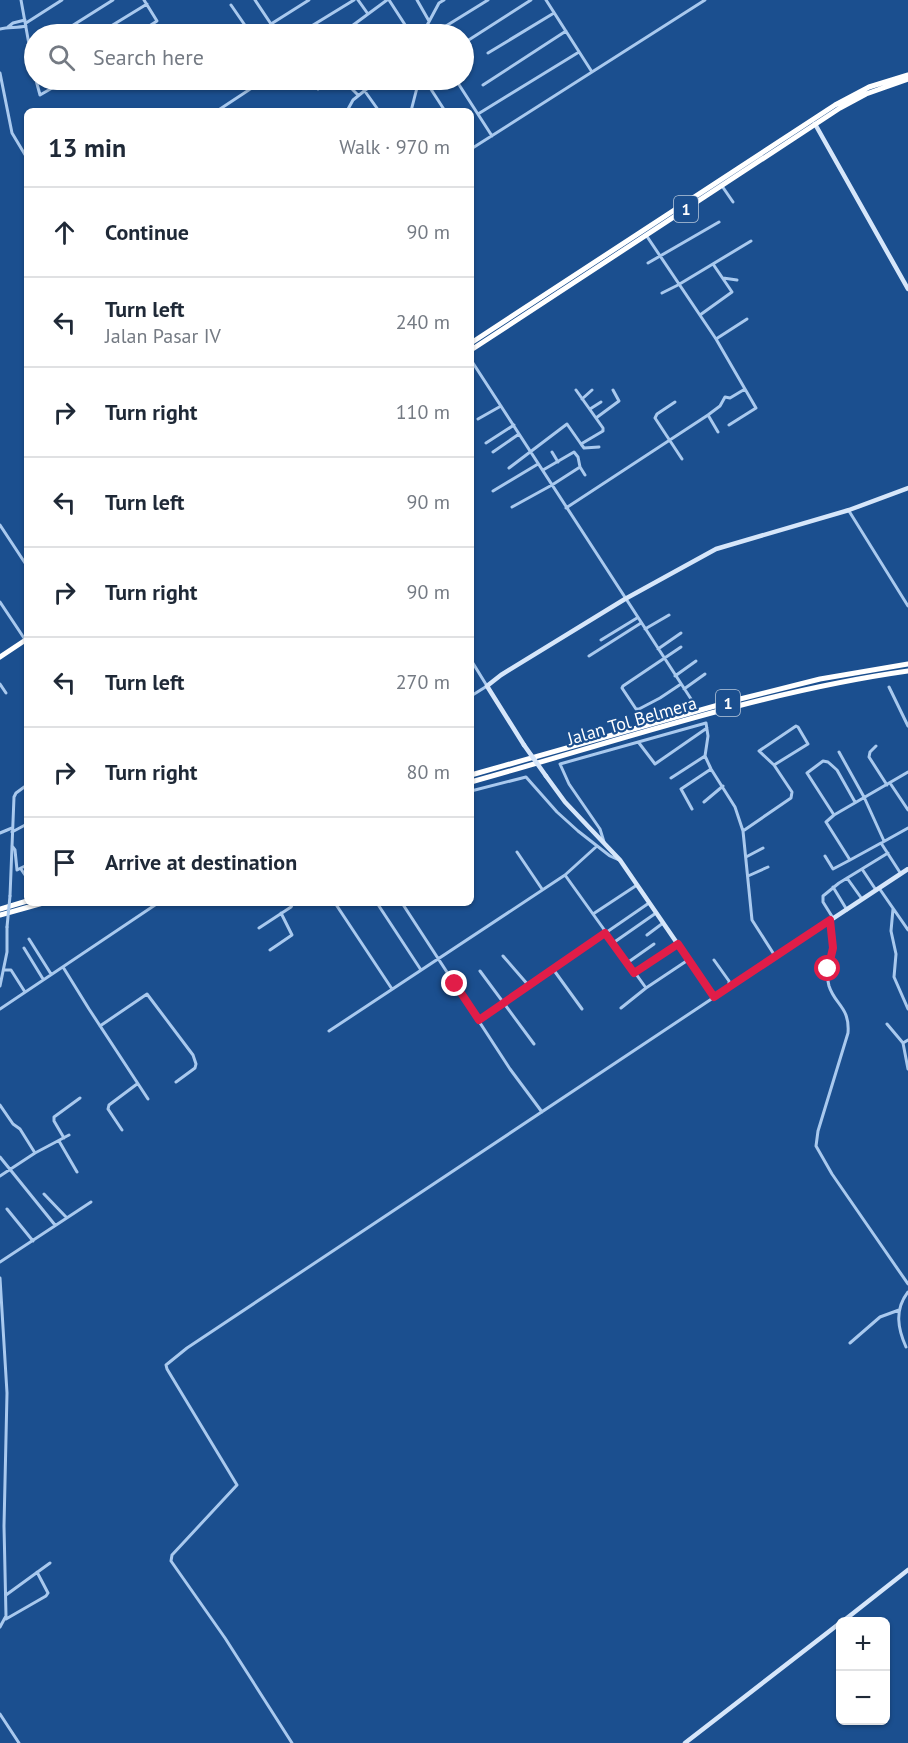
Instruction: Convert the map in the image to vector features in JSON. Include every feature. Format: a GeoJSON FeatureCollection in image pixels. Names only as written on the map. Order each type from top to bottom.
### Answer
{"type":"FeatureCollection","features":[{"type":"Feature","properties":{"kind":"highway","name":"1"},"geometry":{"type":"LineString","coordinates":[[474,348],[815,124],[866,94],[908,77]]}},
{"type":"Feature","properties":{"kind":"highway","name":"1"},"geometry":{"type":"LineString","coordinates":[[474,341],[835,105],[869,87],[908,77]]}},
{"type":"Feature","properties":{"kind":"highway"},"geometry":{"type":"LineString","coordinates":[[0,655],[24,640]]}},
{"type":"Feature","properties":{"kind":"highway","name":"Jalan Tol Belmera"},"geometry":{"type":"LineString","coordinates":[[474,774],[736,700],[820,679],[908,664]]}},
{"type":"Feature","properties":{"kind":"highway","name":"Jalan Tol Belmera"},"geometry":{"type":"LineString","coordinates":[[474,781],[738,707],[850,680],[908,671]]}},
{"type":"Feature","properties":{"kind":"highway"},"geometry":{"type":"LineString","coordinates":[[0,909],[24,902]]}},
{"type":"Feature","properties":{"kind":"highway"},"geometry":{"type":"LineString","coordinates":[[0,915],[32,906]]}},
{"type":"Feature","properties":{"kind":"street"},"geometry":{"type":"LineString","coordinates":[[21,0],[26,23]]}},
{"type":"Feature","properties":{"kind":"street"},"geometry":{"type":"LineString","coordinates":[[0,29],[8,27],[13,29],[26,23],[62,0]]}},
{"type":"Feature","properties":{"kind":"street"},"geometry":{"type":"LineString","coordinates":[[75,24],[113,0]]}},
{"type":"Feature","properties":{"kind":"street"},"geometry":{"type":"LineString","coordinates":[[261,0],[256,1],[271,24],[309,0]]}},
{"type":"Feature","properties":{"kind":"street"},"geometry":{"type":"LineString","coordinates":[[315,24],[356,0],[368,14]]}},
{"type":"Feature","properties":{"kind":"street"},"geometry":{"type":"LineString","coordinates":[[357,24],[388,0],[404,24]]}},
{"type":"Feature","properties":{"kind":"street"},"geometry":{"type":"LineString","coordinates":[[417,0],[429,21]]}},
{"type":"Feature","properties":{"kind":"street"},"geometry":{"type":"LineString","coordinates":[[428,24],[438,2],[444,0]]}},
{"type":"Feature","properties":{"kind":"street"},"geometry":{"type":"LineString","coordinates":[[449,24],[488,0]]}},
{"type":"Feature","properties":{"kind":"street"},"geometry":{"type":"LineString","coordinates":[[474,37],[531,0]]}},
{"type":"Feature","properties":{"kind":"street"},"geometry":{"type":"LineString","coordinates":[[546,0],[591,72]]}},
{"type":"Feature","properties":{"kind":"street"},"geometry":{"type":"LineString","coordinates":[[474,147],[704,0]]}},
{"type":"Feature","properties":{"kind":"street"},"geometry":{"type":"LineString","coordinates":[[113,24],[146,2],[156,21],[151,24]]}},
{"type":"Feature","properties":{"kind":"street"},"geometry":{"type":"LineString","coordinates":[[231,4],[244,24]]}},
{"type":"Feature","properties":{"kind":"street"},"geometry":{"type":"LineString","coordinates":[[488,54],[554,13]]}},
{"type":"Feature","properties":{"kind":"street"},"geometry":{"type":"LineString","coordinates":[[483,85],[566,31]]}},
{"type":"Feature","properties":{"kind":"street"},"geometry":{"type":"LineString","coordinates":[[478,114],[579,52]]}},
{"type":"Feature","properties":{"kind":"street"},"geometry":{"type":"LineString","coordinates":[[0,73],[12,133],[24,153]]}},
{"type":"Feature","properties":{"kind":"street"},"geometry":{"type":"LineString","coordinates":[[38,90],[42,95],[50,90]]}},
{"type":"Feature","properties":{"kind":"street"},"geometry":{"type":"LineString","coordinates":[[222,108],[249,90]]}},
{"type":"Feature","properties":{"kind":"street"},"geometry":{"type":"LineString","coordinates":[[353,90],[358,95]]}},
{"type":"Feature","properties":{"kind":"street"},"geometry":{"type":"LineString","coordinates":[[349,108],[353,100],[364,90],[377,108]]}},
{"type":"Feature","properties":{"kind":"street"},"geometry":{"type":"LineString","coordinates":[[413,108],[417,90]]}},
{"type":"Feature","properties":{"kind":"street"},"geometry":{"type":"LineString","coordinates":[[431,90],[443,108]]}},
{"type":"Feature","properties":{"kind":"street"},"geometry":{"type":"LineString","coordinates":[[462,90],[492,136]]}},
{"type":"Feature","properties":{"kind":"street"},"geometry":{"type":"LineString","coordinates":[[815,124],[908,289]]}},
{"type":"Feature","properties":{"kind":"street"},"geometry":{"type":"LineString","coordinates":[[721,186],[733,202]]}},
{"type":"Feature","properties":{"kind":"street"},"geometry":{"type":"LineString","coordinates":[[648,263],[719,222]]}},
{"type":"Feature","properties":{"kind":"street"},"geometry":{"type":"LineString","coordinates":[[646,235],[716,339],[756,409],[729,426]]}},
{"type":"Feature","properties":{"kind":"street"},"geometry":{"type":"LineString","coordinates":[[662,293],[751,241]]}},
{"type":"Feature","properties":{"kind":"street"},"geometry":{"type":"LineString","coordinates":[[700,315],[732,293],[713,264]]}},
{"type":"Feature","properties":{"kind":"street"},"geometry":{"type":"LineString","coordinates":[[723,278],[737,280]]}},
{"type":"Feature","properties":{"kind":"street"},"geometry":{"type":"LineString","coordinates":[[716,339],[747,319]]}},
{"type":"Feature","properties":{"kind":"street"},"geometry":{"type":"LineString","coordinates":[[474,365],[693,702]]}},
{"type":"Feature","properties":{"kind":"street"},"geometry":{"type":"LineString","coordinates":[[566,508],[708,415],[720,406],[725,398],[746,388]]}},
{"type":"Feature","properties":{"kind":"street"},"geometry":{"type":"LineString","coordinates":[[576,390],[603,431],[581,444]]}},
{"type":"Feature","properties":{"kind":"street"},"geometry":{"type":"LineString","coordinates":[[582,399],[592,390]]}},
{"type":"Feature","properties":{"kind":"street"},"geometry":{"type":"LineString","coordinates":[[596,418],[619,401],[614,390]]}},
{"type":"Feature","properties":{"kind":"street"},"geometry":{"type":"LineString","coordinates":[[590,410],[601,402]]}},
{"type":"Feature","properties":{"kind":"street"},"geometry":{"type":"LineString","coordinates":[[675,402],[655,417],[682,459]]}},
{"type":"Feature","properties":{"kind":"street"},"geometry":{"type":"LineString","coordinates":[[478,419],[501,406]]}},
{"type":"Feature","properties":{"kind":"street"},"geometry":{"type":"LineString","coordinates":[[708,415],[718,432]]}},
{"type":"Feature","properties":{"kind":"street"},"geometry":{"type":"LineString","coordinates":[[509,468],[567,424],[584,448],[599,447]]}},
{"type":"Feature","properties":{"kind":"street"},"geometry":{"type":"LineString","coordinates":[[486,443],[514,425]]}},
{"type":"Feature","properties":{"kind":"street"},"geometry":{"type":"LineString","coordinates":[[493,452],[519,434]]}},
{"type":"Feature","properties":{"kind":"street"},"geometry":{"type":"LineString","coordinates":[[552,452],[558,462]]}},
{"type":"Feature","properties":{"kind":"street"},"geometry":{"type":"LineString","coordinates":[[543,471],[575,452],[585,475]]}},
{"type":"Feature","properties":{"kind":"street"},"geometry":{"type":"LineString","coordinates":[[494,491],[538,464]]}},
{"type":"Feature","properties":{"kind":"street"},"geometry":{"type":"LineString","coordinates":[[512,507],[580,467]]}},
{"type":"Feature","properties":{"kind":"street"},"geometry":{"type":"LineString","coordinates":[[474,694],[518,664],[625,599],[716,549],[849,510],[908,488]]}},
{"type":"Feature","properties":{"kind":"street"},"geometry":{"type":"LineString","coordinates":[[849,510],[908,606]]}},
{"type":"Feature","properties":{"kind":"street"},"geometry":{"type":"LineString","coordinates":[[0,525],[24,561]]}},
{"type":"Feature","properties":{"kind":"street"},"geometry":{"type":"LineString","coordinates":[[0,602],[24,636]]}},
{"type":"Feature","properties":{"kind":"street"},"geometry":{"type":"LineString","coordinates":[[645,629],[669,615]]}},
{"type":"Feature","properties":{"kind":"street"},"geometry":{"type":"LineString","coordinates":[[601,640],[638,618]]}},
{"type":"Feature","properties":{"kind":"street"},"geometry":{"type":"LineString","coordinates":[[590,656],[640,623]]}},
{"type":"Feature","properties":{"kind":"street"},"geometry":{"type":"LineString","coordinates":[[657,649],[681,633]]}},
{"type":"Feature","properties":{"kind":"street"},"geometry":{"type":"LineString","coordinates":[[681,647],[622,688],[636,709],[639,709],[681,684]]}},
{"type":"Feature","properties":{"kind":"street"},"geometry":{"type":"LineString","coordinates":[[675,676],[696,661]]}},
{"type":"Feature","properties":{"kind":"street"},"geometry":{"type":"LineString","coordinates":[[474,665],[546,776],[565,802],[620,860],[714,997]]}},
{"type":"Feature","properties":{"kind":"street"},"geometry":{"type":"LineString","coordinates":[[684,689],[705,674]]}},
{"type":"Feature","properties":{"kind":"street"},"geometry":{"type":"LineString","coordinates":[[0,684],[6,693]]}},
{"type":"Feature","properties":{"kind":"street"},"geometry":{"type":"LineString","coordinates":[[889,687],[908,726]]}},
{"type":"Feature","properties":{"kind":"street"},"geometry":{"type":"LineString","coordinates":[[604,842],[600,830],[569,784],[560,764],[706,723],[705,756],[735,807],[743,831],[752,920],[775,956]]}},
{"type":"Feature","properties":{"kind":"street"},"geometry":{"type":"LineString","coordinates":[[743,831],[791,798],[792,792],[774,765],[759,751],[796,726],[798,727],[808,744],[774,765]]}},
{"type":"Feature","properties":{"kind":"street"},"geometry":{"type":"LineString","coordinates":[[639,743],[654,764],[707,728]]}},
{"type":"Feature","properties":{"kind":"street"},"geometry":{"type":"LineString","coordinates":[[876,746],[870,752],[869,757],[908,810]]}},
{"type":"Feature","properties":{"kind":"street"},"geometry":{"type":"LineString","coordinates":[[839,752],[864,797],[888,853],[901,874]]}},
{"type":"Feature","properties":{"kind":"street"},"geometry":{"type":"LineString","coordinates":[[671,778],[705,756]]}},
{"type":"Feature","properties":{"kind":"street"},"geometry":{"type":"LineString","coordinates":[[834,815],[807,773],[823,761],[828,762],[837,770],[856,802]]}},
{"type":"Feature","properties":{"kind":"street"},"geometry":{"type":"LineString","coordinates":[[692,809],[681,789],[711,769]]}},
{"type":"Feature","properties":{"kind":"street"},"geometry":{"type":"LineString","coordinates":[[850,860],[826,822],[834,815],[908,772]]}},
{"type":"Feature","properties":{"kind":"street"},"geometry":{"type":"LineString","coordinates":[[474,789],[526,777],[557,812],[614,859],[620,860]]}},
{"type":"Feature","properties":{"kind":"street"},"geometry":{"type":"LineString","coordinates":[[704,802],[723,786]]}},
{"type":"Feature","properties":{"kind":"street"},"geometry":{"type":"LineString","coordinates":[[0,986],[4,970],[10,896],[15,795],[24,788]]}},
{"type":"Feature","properties":{"kind":"street"},"geometry":{"type":"LineString","coordinates":[[0,833],[24,825]]}},
{"type":"Feature","properties":{"kind":"street"},"geometry":{"type":"LineString","coordinates":[[825,856],[833,869],[908,828]]}},
{"type":"Feature","properties":{"kind":"street"},"geometry":{"type":"LineString","coordinates":[[12,846],[15,850],[17,869],[24,866]]}},
{"type":"Feature","properties":{"kind":"street"},"geometry":{"type":"LineString","coordinates":[[328,1031],[565,875],[597,846]]}},
{"type":"Feature","properties":{"kind":"street"},"geometry":{"type":"LineString","coordinates":[[746,857],[763,849]]}},
{"type":"Feature","properties":{"kind":"street"},"geometry":{"type":"LineString","coordinates":[[517,852],[542,889]]}},
{"type":"Feature","properties":{"kind":"street"},"geometry":{"type":"LineString","coordinates":[[888,853],[833,887],[822,898],[832,919],[833,948],[828,969],[829,985],[846,1015],[848,1033],[824,1110],[816,1146],[832,1174],[908,1284]]}},
{"type":"Feature","properties":{"kind":"street"},"geometry":{"type":"LineString","coordinates":[[748,876],[768,867]]}},
{"type":"Feature","properties":{"kind":"street"},"geometry":{"type":"LineString","coordinates":[[21,868],[24,873]]}},
{"type":"Feature","properties":{"kind":"street"},"geometry":{"type":"LineString","coordinates":[[862,868],[908,930]]}},
{"type":"Feature","properties":{"kind":"street"},"geometry":{"type":"LineString","coordinates":[[292,1743],[225,1638],[171,1561],[172,1555],[237,1485],[166,1365],[206,1335],[908,869]]}},
{"type":"Feature","properties":{"kind":"street"},"geometry":{"type":"LineString","coordinates":[[565,875],[646,988]]}},
{"type":"Feature","properties":{"kind":"street"},"geometry":{"type":"LineString","coordinates":[[847,878],[862,899]]}},
{"type":"Feature","properties":{"kind":"street"},"geometry":{"type":"LineString","coordinates":[[593,914],[637,885]]}},
{"type":"Feature","properties":{"kind":"street"},"geometry":{"type":"LineString","coordinates":[[833,887],[847,910]]}},
{"type":"Feature","properties":{"kind":"street"},"geometry":{"type":"LineString","coordinates":[[479,1020],[649,903]]}},
{"type":"Feature","properties":{"kind":"street"},"geometry":{"type":"LineString","coordinates":[[0,1009],[154,906]]}},
{"type":"Feature","properties":{"kind":"street"},"geometry":{"type":"LineString","coordinates":[[259,928],[292,906]]}},
{"type":"Feature","properties":{"kind":"street"},"geometry":{"type":"LineString","coordinates":[[337,906],[392,989]]}},
{"type":"Feature","properties":{"kind":"street"},"geometry":{"type":"LineString","coordinates":[[379,906],[421,970]]}},
{"type":"Feature","properties":{"kind":"street"},"geometry":{"type":"LineString","coordinates":[[404,906],[534,1104],[542,1112]]}},
{"type":"Feature","properties":{"kind":"street"},"geometry":{"type":"LineString","coordinates":[[893,909],[891,931],[896,954],[894,977],[908,1008]]}},
{"type":"Feature","properties":{"kind":"street"},"geometry":{"type":"LineString","coordinates":[[270,950],[292,935],[281,913]]}},
{"type":"Feature","properties":{"kind":"street"},"geometry":{"type":"LineString","coordinates":[[613,943],[656,913]]}},
{"type":"Feature","properties":{"kind":"street"},"geometry":{"type":"LineString","coordinates":[[647,935],[663,923]]}},
{"type":"Feature","properties":{"kind":"street"},"geometry":{"type":"LineString","coordinates":[[29,939],[51,974]]}},
{"type":"Feature","properties":{"kind":"street"},"geometry":{"type":"LineString","coordinates":[[627,963],[654,944]]}},
{"type":"Feature","properties":{"kind":"street"},"geometry":{"type":"LineString","coordinates":[[634,973],[678,944]]}},
{"type":"Feature","properties":{"kind":"street"},"geometry":{"type":"LineString","coordinates":[[24,948],[43,979]]}},
{"type":"Feature","properties":{"kind":"street"},"geometry":{"type":"LineString","coordinates":[[503,956],[529,986]]}},
{"type":"Feature","properties":{"kind":"street"},"geometry":{"type":"LineString","coordinates":[[621,1008],[688,959]]}},
{"type":"Feature","properties":{"kind":"street"},"geometry":{"type":"LineString","coordinates":[[714,960],[729,981],[729,987]]}},
{"type":"Feature","properties":{"kind":"street"},"geometry":{"type":"LineString","coordinates":[[63,967],[148,1100]]}},
{"type":"Feature","properties":{"kind":"street"},"geometry":{"type":"LineString","coordinates":[[553,969],[582,1009]]}},
{"type":"Feature","properties":{"kind":"street"},"geometry":{"type":"LineString","coordinates":[[4,970],[11,970],[26,992]]}},
{"type":"Feature","properties":{"kind":"street"},"geometry":{"type":"LineString","coordinates":[[480,971],[534,1044]]}},
{"type":"Feature","properties":{"kind":"street"},"geometry":{"type":"LineString","coordinates":[[100,1026],[147,994],[193,1055],[196,1064],[195,1068],[176,1082]]}},
{"type":"Feature","properties":{"kind":"street"},"geometry":{"type":"LineString","coordinates":[[887,1024],[903,1043],[908,1069]]}},
{"type":"Feature","properties":{"kind":"street"},"geometry":{"type":"LineString","coordinates":[[903,1043],[908,1040]]}},
{"type":"Feature","properties":{"kind":"street"},"geometry":{"type":"LineString","coordinates":[[122,1130],[108,1109],[137,1084]]}},
{"type":"Feature","properties":{"kind":"street"},"geometry":{"type":"LineString","coordinates":[[64,1138],[54,1117],[80,1098]]}},
{"type":"Feature","properties":{"kind":"street"},"geometry":{"type":"LineString","coordinates":[[0,1105],[13,1124],[20,1129],[35,1153]]}},
{"type":"Feature","properties":{"kind":"street"},"geometry":{"type":"LineString","coordinates":[[0,1176],[35,1153],[69,1135]]}},
{"type":"Feature","properties":{"kind":"street"},"geometry":{"type":"LineString","coordinates":[[59,1141],[77,1172]]}},
{"type":"Feature","properties":{"kind":"street"},"geometry":{"type":"LineString","coordinates":[[0,1157],[55,1226]]}},
{"type":"Feature","properties":{"kind":"street"},"geometry":{"type":"LineString","coordinates":[[44,1194],[66,1217]]}},
{"type":"Feature","properties":{"kind":"street"},"geometry":{"type":"LineString","coordinates":[[0,1262],[91,1202]]}},
{"type":"Feature","properties":{"kind":"street"},"geometry":{"type":"LineString","coordinates":[[7,1209],[33,1241]]}},
{"type":"Feature","properties":{"kind":"street"},"geometry":{"type":"LineString","coordinates":[[0,1278],[8,1393],[2,1527],[6,1595],[5,1620]]}},
{"type":"Feature","properties":{"kind":"street"},"geometry":{"type":"LineString","coordinates":[[906,1347],[898,1325],[899,1310],[908,1292]]}},
{"type":"Feature","properties":{"kind":"street"},"geometry":{"type":"LineString","coordinates":[[850,1343],[880,1317],[899,1310]]}},
{"type":"Feature","properties":{"kind":"street"},"geometry":{"type":"LineString","coordinates":[[0,1499],[5,1496]]}},
{"type":"Feature","properties":{"kind":"street"},"geometry":{"type":"LineString","coordinates":[[6,1595],[50,1563]]}},
{"type":"Feature","properties":{"kind":"street"},"geometry":{"type":"LineString","coordinates":[[847,1617],[908,1570]]}},
{"type":"Feature","properties":{"kind":"street"},"geometry":{"type":"LineString","coordinates":[[0,1627],[5,1620],[46,1596],[48,1593],[46,1587],[37,1572]]}},
{"type":"Feature","properties":{"kind":"street"},"geometry":{"type":"LineString","coordinates":[[685,1743],[836,1626]]}},
{"type":"Feature","properties":{"kind":"street"},"geometry":{"type":"LineString","coordinates":[[0,1714],[19,1743]]}},
{"type":"Feature","properties":{"kind":"route"},"geometry":{"type":"LineString","coordinates":[[455,984],[479,1020],[605,933],[634,973],[678,944],[714,997],[830,920],[833,948],[828,969]]}}]}
